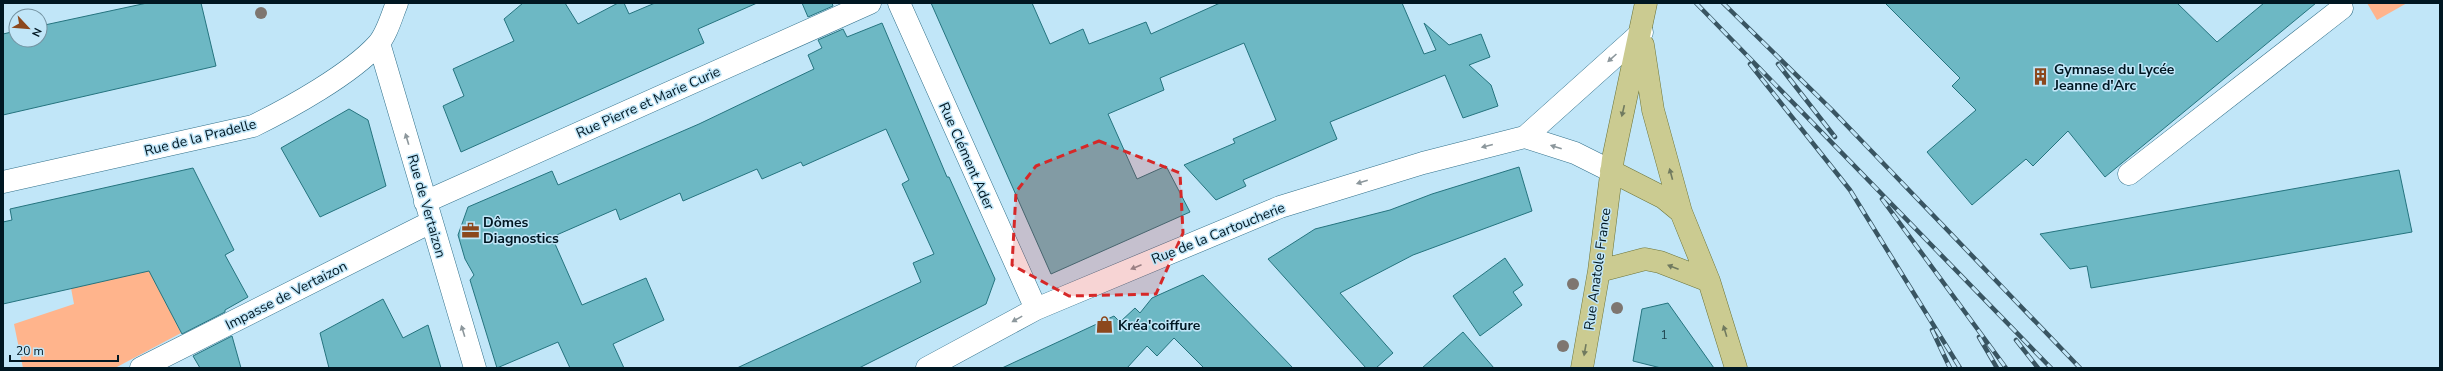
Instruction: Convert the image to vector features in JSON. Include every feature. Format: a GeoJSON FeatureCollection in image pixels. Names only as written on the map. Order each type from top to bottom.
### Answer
{"type":"FeatureCollection","features":[{"type":"Feature","properties":{"kind":"main road"},"geometry":{"type":"LineString","coordinates":[[1646,3],[1642,32],[1653,110],[1681,212],[1710,281],[1736,368]]}},
{"type":"Feature","properties":{"kind":"main road","name":"Rue Anatole France"},"geometry":{"type":"LineString","coordinates":[[1582,368],[1599,271],[1611,170],[1642,32]]}},
{"type":"Feature","properties":{"kind":"main road"},"geometry":{"type":"LineString","coordinates":[[1611,170],[1664,198],[1681,212]]}},
{"type":"Feature","properties":{"kind":"main road"},"geometry":{"type":"LineString","coordinates":[[1599,271],[1645,259],[1660,262],[1710,281]]}},
{"type":"Feature","properties":{"kind":"street","name":"Rue de la Pradelle"},"geometry":{"type":"LineString","coordinates":[[3,182],[253,126],[283,112],[353,66],[379,44],[397,3]]}},
{"type":"Feature","properties":{"kind":"street","name":"Rue Pierre et Marie Curie"},"geometry":{"type":"LineString","coordinates":[[428,212],[870,3]]}},
{"type":"Feature","properties":{"kind":"street","name":"Rue Clément Ader"},"geometry":{"type":"LineString","coordinates":[[899,3],[1036,309]]}},
{"type":"Feature","properties":{"kind":"street"},"geometry":{"type":"LineString","coordinates":[[2129,174],[2342,8]]}},
{"type":"Feature","properties":{"kind":"street","name":"Rue de la Cartoucherie"},"geometry":{"type":"LineString","coordinates":[[927,368],[1036,309],[1280,207],[1423,163],[1525,137],[1642,32]]}},
{"type":"Feature","properties":{"kind":"street","name":"Rue de Vertaizon"},"geometry":{"type":"LineString","coordinates":[[379,44],[475,368]]}},
{"type":"Feature","properties":{"kind":"street"},"geometry":{"type":"LineString","coordinates":[[1525,137],[1575,153],[1611,170]]}},
{"type":"Feature","properties":{"kind":"street","name":"Impasse de Vertaizon"},"geometry":{"type":"LineString","coordinates":[[141,368],[428,212]]}},
{"type":"Feature","properties":{"kind":"highlighted area"},"geometry":{"type":"Polygon","coordinates":[[[1099,141],[1180,173],[1183,233],[1156,294],[1069,296],[1012,265],[1016,192],[1036,166],[1099,141]]]}},
{"type":"Feature","properties":{"kind":"shaded area"},"geometry":{"type":"Polygon","coordinates":[[[2367,3],[2407,3],[2377,20],[2367,3]]]}},
{"type":"Feature","properties":{"kind":"shaded area"},"geometry":{"type":"Polygon","coordinates":[[[140,246],[181,333],[115,368],[23,368],[14,324],[74,304],[71,288],[140,246]]]}},
{"type":"Feature","properties":{"kind":"building"},"geometry":{"type":"Polygon","coordinates":[[[147,3],[201,3],[216,66],[3,115],[3,34],[8,33],[8,48],[48,48],[48,24],[147,3]]]}},
{"type":"Feature","properties":{"kind":"building"},"geometry":{"type":"Polygon","coordinates":[[[523,3],[565,3],[578,24],[618,3],[624,3],[629,14],[655,3],[757,3],[698,29],[704,43],[461,152],[443,106],[464,96],[453,69],[514,41],[504,19],[523,3]]]}},
{"type":"Feature","properties":{"kind":"building"},"geometry":{"type":"Polygon","coordinates":[[[802,3],[832,3],[833,6],[808,17],[802,3]]]}},
{"type":"Feature","properties":{"kind":"building"},"geometry":{"type":"Polygon","coordinates":[[[931,3],[1032,3],[1050,44],[1083,29],[1089,44],[1146,22],[1151,34],[1220,3],[1402,3],[1424,54],[1436,50],[1424,23],[1449,45],[1481,34],[1490,57],[1469,65],[1491,85],[1498,106],[1463,118],[1445,75],[1330,122],[1337,139],[1243,180],[1246,186],[1216,200],[1184,165],[1235,143],[1233,139],[1276,120],[1244,43],[1160,78],[1164,90],[1108,114],[1137,179],[1166,166],[1190,212],[1051,274],[931,3]]]}},
{"type":"Feature","properties":{"kind":"building"},"geometry":{"type":"Polygon","coordinates":[[[1885,3],[2177,3],[2217,42],[2264,3],[2316,3],[2105,177],[2068,131],[2033,166],[2026,159],[1972,205],[1927,152],[1976,110],[1952,86],[1960,78],[1885,3]]]}},
{"type":"Feature","properties":{"kind":"building"},"geometry":{"type":"Polygon","coordinates":[[[882,23],[947,177],[949,177],[995,279],[986,304],[859,368],[737,368],[921,282],[913,263],[934,254],[902,184],[909,180],[886,129],[803,166],[801,162],[762,179],[757,169],[683,201],[680,193],[620,220],[616,209],[552,237],[582,305],[646,278],[664,320],[613,344],[624,368],[570,368],[558,342],[497,368],[470,280],[474,275],[465,259],[458,235],[468,207],[552,171],[558,185],[699,124],[814,69],[808,55],[822,48],[818,40],[843,29],[847,37],[882,23]]]}},
{"type":"Feature","properties":{"kind":"building"},"geometry":{"type":"Polygon","coordinates":[[[349,109],[368,120],[386,186],[320,217],[281,148],[349,109]]]}},
{"type":"Feature","properties":{"kind":"building"},"geometry":{"type":"Polygon","coordinates":[[[1519,167],[1532,211],[1413,255],[1340,293],[1393,353],[1376,368],[1366,368],[1268,259],[1315,229],[1390,210],[1432,194],[1519,167]]]}},
{"type":"Feature","properties":{"kind":"building"},"geometry":{"type":"Polygon","coordinates":[[[193,168],[234,250],[225,255],[248,297],[225,310],[225,312],[182,334],[149,271],[3,304],[3,222],[12,220],[10,209],[193,168]]]}},
{"type":"Feature","properties":{"kind":"building"},"geometry":{"type":"Polygon","coordinates":[[[2399,170],[2412,232],[2091,288],[2087,266],[2070,269],[2040,234],[2399,170]]]}},
{"type":"Feature","properties":{"kind":"building"},"geometry":{"type":"Polygon","coordinates":[[[1505,258],[1523,285],[1513,292],[1522,305],[1480,336],[1453,296],[1505,258]]]}},
{"type":"Feature","properties":{"kind":"building"},"geometry":{"type":"Polygon","coordinates":[[[1203,275],[1293,368],[1204,368],[1174,338],[1157,356],[1147,346],[1127,368],[1002,368],[1114,316],[1120,322],[1135,308],[1140,313],[1152,298],[1203,275]]]}},
{"type":"Feature","properties":{"kind":"building"},"geometry":{"type":"Polygon","coordinates":[[[383,299],[403,338],[428,325],[441,368],[329,368],[320,333],[383,299]]]}},
{"type":"Feature","properties":{"kind":"building"},"geometry":{"type":"Polygon","coordinates":[[[1668,303],[1714,368],[1661,368],[1633,361],[1642,309],[1668,303]]]}},
{"type":"Feature","properties":{"kind":"building"},"geometry":{"type":"Polygon","coordinates":[[[1463,332],[1494,368],[1422,368],[1463,332]]]}},
{"type":"Feature","properties":{"kind":"building"},"geometry":{"type":"Polygon","coordinates":[[[232,336],[241,368],[200,368],[193,356],[232,336]]]}},
{"type":"Feature","properties":{"kind":"railway"},"geometry":{"type":"LineString","coordinates":[[1696,3],[2051,368]]}},
{"type":"Feature","properties":{"kind":"railway"},"geometry":{"type":"LineString","coordinates":[[1723,3],[1831,109],[2080,368]]}},
{"type":"Feature","properties":{"kind":"railway"},"geometry":{"type":"LineString","coordinates":[[1750,64],[1850,190],[1960,368]]}},
{"type":"Feature","properties":{"kind":"railway"},"geometry":{"type":"LineString","coordinates":[[1778,64],[1835,137]]}},
{"type":"Feature","properties":{"kind":"railway"},"geometry":{"type":"LineString","coordinates":[[1882,199],[2006,368]]}},
{"type":"Feature","properties":{"kind":"railway"},"geometry":{"type":"LineString","coordinates":[[1932,330],[1950,368]]}},
{"type":"Feature","properties":{"kind":"railway"},"geometry":{"type":"LineString","coordinates":[[1979,337],[1997,368]]}},
{"type":"Feature","properties":{"kind":"railway"},"geometry":{"type":"LineString","coordinates":[[2016,340],[2038,368]]}},
{"type":"Feature","properties":{"kind":"place","name":"Gymnase du Lycée Jeanne d'Arc"},"geometry":{"type":"Point","coordinates":[2041,77]}},
{"type":"Feature","properties":{"kind":"place","name":"Dômes Diagnostics"},"geometry":{"type":"Point","coordinates":[470,230]}},
{"type":"Feature","properties":{"kind":"place","name":"Kréa'coiffure"},"geometry":{"type":"Point","coordinates":[1105,325]}}]}
